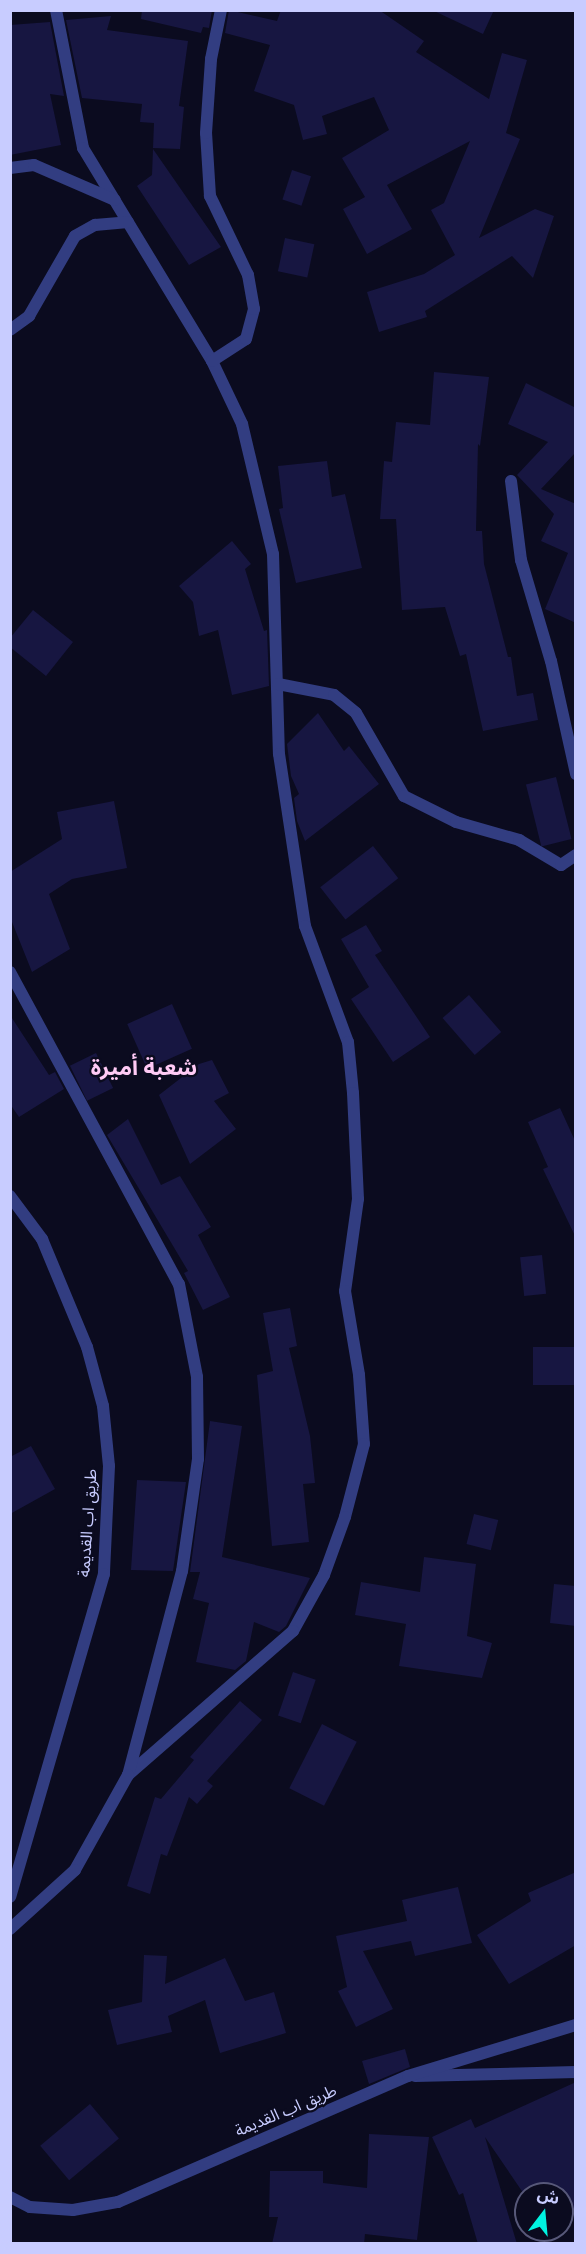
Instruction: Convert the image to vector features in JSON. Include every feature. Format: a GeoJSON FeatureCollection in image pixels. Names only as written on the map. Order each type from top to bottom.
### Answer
{"type":"FeatureCollection","features":[{"type":"Feature","properties":{"kind":"street"},"geometry":{"type":"LineString","coordinates":[[56,10],[84,148],[212,361],[242,424],[273,554],[279,753],[305,926],[348,1042],[358,1199],[345,1291],[358,1375],[364,1444],[345,1516],[324,1575],[293,1630],[128,1775]]}},
{"type":"Feature","properties":{"kind":"street"},"geometry":{"type":"LineString","coordinates":[[212,361],[246,339],[254,309],[248,275],[210,196],[206,133],[211,59],[221,10]]}},
{"type":"Feature","properties":{"kind":"street"},"geometry":{"type":"LineString","coordinates":[[10,168],[34,165],[115,200]]}},
{"type":"Feature","properties":{"kind":"street"},"geometry":{"type":"LineString","coordinates":[[10,330],[29,316],[75,236],[94,225],[128,222]]}},
{"type":"Feature","properties":{"kind":"street"},"geometry":{"type":"LineString","coordinates":[[510,481],[521,560],[551,661],[576,774]]}},
{"type":"Feature","properties":{"kind":"street"},"geometry":{"type":"LineString","coordinates":[[278,684],[334,695],[356,713],[404,796],[456,822],[519,840],[561,865],[576,855]]}},
{"type":"Feature","properties":{"kind":"street"},"geometry":{"type":"LineString","coordinates":[[10,972],[179,1284],[197,1377],[198,1459],[182,1571],[128,1775],[75,1870],[10,1929]]}},
{"type":"Feature","properties":{"kind":"street","name":"طريق اب القديمة"},"geometry":{"type":"LineString","coordinates":[[10,1196],[42,1239],[87,1347],[103,1406],[109,1466],[104,1574],[10,1897]]}},
{"type":"Feature","properties":{"kind":"street","name":"طريق اب القديمة"},"geometry":{"type":"LineString","coordinates":[[10,2197],[30,2207],[73,2210],[118,2202],[408,2076],[576,2025]]}},
{"type":"Feature","properties":{"kind":"street"},"geometry":{"type":"LineString","coordinates":[[408,2076],[576,2072]]}},
{"type":"Feature","properties":{"kind":"building"},"geometry":{"type":"Polygon","coordinates":[[[142,10],[212,10],[209,28],[203,27],[201,33],[141,19],[142,10]]]}},
{"type":"Feature","properties":{"kind":"building"},"geometry":{"type":"Polygon","coordinates":[[[229,10],[277,21],[281,10],[379,10],[424,41],[416,52],[489,99],[502,53],[527,60],[506,133],[520,139],[479,238],[535,209],[554,216],[533,278],[512,256],[425,311],[427,317],[379,332],[367,292],[424,274],[455,255],[431,210],[444,203],[470,141],[387,185],[412,229],[367,254],[343,209],[365,197],[342,158],[389,130],[374,97],[322,116],[327,134],[303,140],[294,105],[254,91],[270,45],[225,33],[229,10]]]}},
{"type":"Feature","properties":{"kind":"building"},"geometry":{"type":"Polygon","coordinates":[[[432,10],[494,10],[483,34],[432,10]]]}},
{"type":"Feature","properties":{"kind":"building"},"geometry":{"type":"Polygon","coordinates":[[[111,16],[107,30],[188,41],[179,106],[184,107],[180,149],[153,148],[154,123],[140,122],[142,104],[82,98],[66,20],[111,16]]]}},
{"type":"Feature","properties":{"kind":"building"},"geometry":{"type":"Polygon","coordinates":[[[50,22],[64,96],[50,94],[61,145],[10,155],[10,25],[50,22]]]}},
{"type":"Feature","properties":{"kind":"building"},"geometry":{"type":"Polygon","coordinates":[[[153,149],[221,247],[189,265],[137,186],[152,175],[153,149]]]}},
{"type":"Feature","properties":{"kind":"building"},"geometry":{"type":"Polygon","coordinates":[[[292,170],[311,176],[301,206],[282,199],[292,170]]]}},
{"type":"Feature","properties":{"kind":"building"},"geometry":{"type":"Polygon","coordinates":[[[285,238],[314,244],[307,277],[278,271],[285,238]]]}},
{"type":"Feature","properties":{"kind":"building"},"geometry":{"type":"Polygon","coordinates":[[[434,372],[489,377],[480,446],[478,444],[476,531],[482,531],[484,564],[508,657],[511,657],[517,696],[533,693],[538,720],[483,731],[466,654],[460,656],[445,607],[402,610],[396,519],[380,519],[384,461],[392,462],[396,422],[430,425],[434,372]]]}},
{"type":"Feature","properties":{"kind":"building"},"geometry":{"type":"Polygon","coordinates":[[[526,383],[576,408],[576,452],[541,489],[576,504],[576,623],[545,609],[568,553],[541,541],[554,514],[517,475],[548,442],[508,424],[526,383]]]}},
{"type":"Feature","properties":{"kind":"building"},"geometry":{"type":"Polygon","coordinates":[[[327,461],[332,497],[345,494],[362,568],[296,583],[279,509],[283,508],[278,466],[327,461]]]}},
{"type":"Feature","properties":{"kind":"building"},"geometry":{"type":"Polygon","coordinates":[[[232,541],[251,564],[245,569],[264,631],[267,630],[269,686],[232,695],[218,630],[199,636],[193,602],[179,586],[232,541]]]}},
{"type":"Feature","properties":{"kind":"building"},"geometry":{"type":"Polygon","coordinates":[[[33,610],[73,642],[46,676],[10,647],[10,638],[33,610]]]}},
{"type":"Feature","properties":{"kind":"building"},"geometry":{"type":"Polygon","coordinates":[[[318,713],[344,751],[349,746],[379,784],[305,841],[297,821],[294,798],[299,794],[291,776],[287,744],[318,713]]]}},
{"type":"Feature","properties":{"kind":"building"},"geometry":{"type":"Polygon","coordinates":[[[556,777],[571,839],[541,847],[526,784],[556,777]]]}},
{"type":"Feature","properties":{"kind":"building"},"geometry":{"type":"Polygon","coordinates":[[[114,801],[127,868],[72,879],[49,894],[70,949],[32,972],[10,917],[10,872],[62,839],[57,812],[114,801]]]}},
{"type":"Feature","properties":{"kind":"building"},"geometry":{"type":"Polygon","coordinates":[[[373,846],[398,878],[345,920],[320,887],[373,846]]]}},
{"type":"Feature","properties":{"kind":"building"},"geometry":{"type":"Polygon","coordinates":[[[366,925],[382,951],[375,955],[430,1037],[393,1062],[351,999],[369,987],[341,939],[366,925]]]}},
{"type":"Feature","properties":{"kind":"building"},"geometry":{"type":"Polygon","coordinates":[[[469,995],[501,1032],[475,1055],[443,1018],[469,995]]]}},
{"type":"Feature","properties":{"kind":"building"},"geometry":{"type":"Polygon","coordinates":[[[172,1004],[192,1049],[147,1069],[127,1024],[172,1004]]]}},
{"type":"Feature","properties":{"kind":"building"},"geometry":{"type":"Polygon","coordinates":[[[10,1015],[49,1075],[55,1072],[64,1089],[19,1117],[10,1104],[10,1015]]]}},
{"type":"Feature","properties":{"kind":"building"},"geometry":{"type":"Polygon","coordinates":[[[96,1053],[113,1088],[87,1101],[70,1066],[96,1053]]]}},
{"type":"Feature","properties":{"kind":"building"},"geometry":{"type":"Polygon","coordinates":[[[212,1060],[229,1093],[214,1101],[236,1129],[190,1164],[159,1095],[199,1064],[212,1060]]]}},
{"type":"Feature","properties":{"kind":"building"},"geometry":{"type":"Polygon","coordinates":[[[560,1108],[576,1143],[576,1238],[543,1169],[548,1167],[528,1122],[560,1108]]]}},
{"type":"Feature","properties":{"kind":"building"},"geometry":{"type":"Polygon","coordinates":[[[128,1119],[161,1185],[180,1176],[211,1227],[198,1235],[230,1297],[203,1310],[184,1273],[188,1271],[107,1135],[128,1119]]]}},
{"type":"Feature","properties":{"kind":"building"},"geometry":{"type":"Polygon","coordinates":[[[542,1255],[546,1294],[524,1296],[520,1257],[542,1255]]]}},
{"type":"Feature","properties":{"kind":"building"},"geometry":{"type":"Polygon","coordinates":[[[290,1308],[297,1346],[289,1348],[310,1436],[315,1483],[303,1484],[309,1542],[272,1546],[257,1375],[273,1371],[263,1313],[290,1308]]]}},
{"type":"Feature","properties":{"kind":"building"},"geometry":{"type":"Polygon","coordinates":[[[533,1347],[576,1347],[576,1385],[533,1385],[533,1347]]]}},
{"type":"Feature","properties":{"kind":"building"},"geometry":{"type":"Polygon","coordinates":[[[210,1421],[242,1426],[222,1557],[310,1578],[286,1626],[279,1632],[254,1622],[246,1661],[235,1670],[196,1662],[209,1603],[193,1599],[200,1572],[190,1572],[210,1421]]]}},
{"type":"Feature","properties":{"kind":"building"},"geometry":{"type":"Polygon","coordinates":[[[31,1446],[55,1489],[10,1514],[10,1457],[31,1446]]]}},
{"type":"Feature","properties":{"kind":"building"},"geometry":{"type":"Polygon","coordinates":[[[137,1480],[186,1482],[173,1571],[131,1570],[137,1480]]]}},
{"type":"Feature","properties":{"kind":"building"},"geometry":{"type":"Polygon","coordinates":[[[474,1514],[498,1520],[491,1550],[467,1544],[474,1514]]]}},
{"type":"Feature","properties":{"kind":"building"},"geometry":{"type":"Polygon","coordinates":[[[424,1557],[476,1564],[467,1636],[492,1643],[482,1678],[399,1666],[406,1624],[355,1615],[361,1582],[420,1592],[424,1557]]]}},
{"type":"Feature","properties":{"kind":"building"},"geometry":{"type":"Polygon","coordinates":[[[554,1584],[576,1586],[576,1626],[550,1623],[554,1584]]]}},
{"type":"Feature","properties":{"kind":"building"},"geometry":{"type":"Polygon","coordinates":[[[293,1672],[316,1680],[301,1723],[278,1715],[293,1672]]]}},
{"type":"Feature","properties":{"kind":"building"},"geometry":{"type":"Polygon","coordinates":[[[240,1701],[262,1720],[207,1781],[213,1786],[197,1804],[189,1797],[167,1856],[161,1854],[150,1894],[127,1886],[155,1797],[161,1799],[194,1760],[190,1757],[240,1701]]]}},
{"type":"Feature","properties":{"kind":"building"},"geometry":{"type":"Polygon","coordinates":[[[322,1724],[357,1742],[324,1806],[289,1788],[322,1724]]]}},
{"type":"Feature","properties":{"kind":"building"},"geometry":{"type":"Polygon","coordinates":[[[576,1872],[576,1945],[509,1984],[477,1935],[531,1901],[528,1893],[576,1872]]]}},
{"type":"Feature","properties":{"kind":"building"},"geometry":{"type":"Polygon","coordinates":[[[458,1887],[472,1943],[415,1956],[411,1941],[363,1951],[393,2009],[356,2027],[338,1991],[347,1987],[336,1936],[407,1921],[402,1900],[458,1887]]]}},
{"type":"Feature","properties":{"kind":"building"},"geometry":{"type":"Polygon","coordinates":[[[144,1955],[167,1956],[165,1984],[225,1958],[245,2001],[274,1992],[286,2033],[220,2053],[205,2000],[168,2016],[172,2032],[117,2045],[108,2010],[142,2002],[144,1955]]]}},
{"type":"Feature","properties":{"kind":"building"},"geometry":{"type":"Polygon","coordinates":[[[405,2049],[410,2067],[369,2084],[362,2061],[405,2049]]]}},
{"type":"Feature","properties":{"kind":"building"},"geometry":{"type":"Polygon","coordinates":[[[576,2082],[576,2214],[574,2215],[574,2182],[516,2182],[485,2137],[514,2234],[514,2242],[517,2244],[478,2244],[463,2193],[459,2195],[432,2137],[471,2119],[475,2128],[576,2082]]]}},
{"type":"Feature","properties":{"kind":"building"},"geometry":{"type":"Polygon","coordinates":[[[90,2104],[119,2138],[69,2180],[40,2146],[90,2104]]]}},
{"type":"Feature","properties":{"kind":"building"},"geometry":{"type":"Polygon","coordinates":[[[369,2134],[429,2137],[417,2240],[365,2234],[364,2244],[272,2244],[278,2217],[269,2217],[270,2171],[323,2171],[323,2183],[367,2188],[369,2134]]]}},
{"type":"Feature","properties":{"kind":"district","name":"شعبة أميرة"},"geometry":{"type":"Point","coordinates":[144,1068]}}]}
